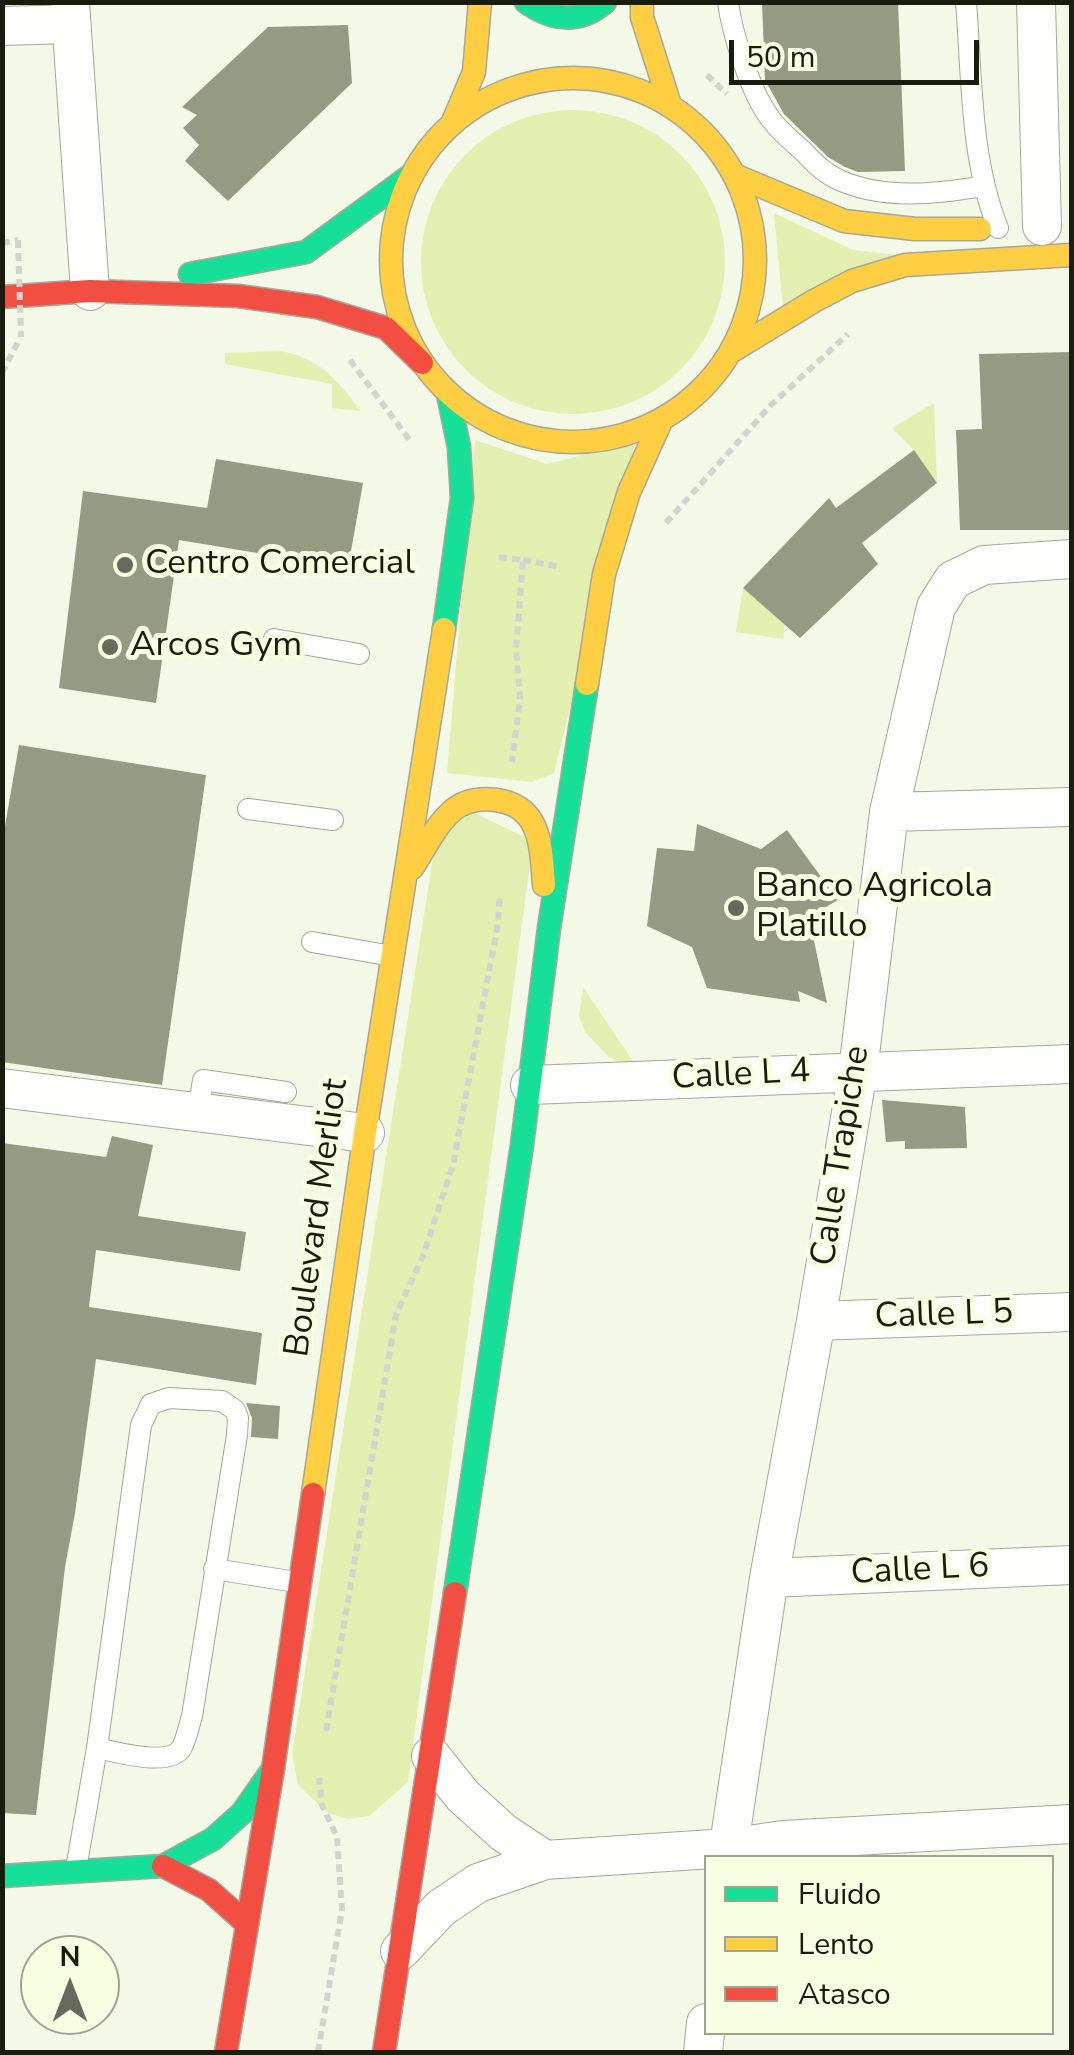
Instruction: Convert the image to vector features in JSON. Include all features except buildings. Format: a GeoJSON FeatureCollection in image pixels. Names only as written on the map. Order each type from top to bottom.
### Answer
{"type":"FeatureCollection","features":[{"type":"Feature","properties":{"kind":"main road"},"geometry":{"type":"LineString","coordinates":[[452,124],[474,72],[480,2]]}},
{"type":"Feature","properties":{"kind":"main road"},"geometry":{"type":"LineString","coordinates":[[526,2],[547,15],[579,20],[602,8],[605,2]]}},
{"type":"Feature","properties":{"kind":"main road"},"geometry":{"type":"LineString","coordinates":[[642,2],[642,18],[670,106]]}},
{"type":"Feature","properties":{"kind":"main road"},"geometry":{"type":"LineString","coordinates":[[2,297],[90,291],[238,296],[316,307],[386,328],[448,394],[479,416],[514,432],[551,441],[589,442],[627,434],[662,419],[713,378],[732,351],[750,308],[756,263],[751,217],[734,174],[707,136],[670,106],[627,86],[581,78],[534,82],[491,98],[452,124],[429,148],[411,174],[396,212],[390,251],[392,290],[403,328],[422,363]]}},
{"type":"Feature","properties":{"kind":"main road"},"geometry":{"type":"LineString","coordinates":[[90,291],[306,252],[411,174]]}},
{"type":"Feature","properties":{"kind":"main road"},"geometry":{"type":"LineString","coordinates":[[734,174],[844,220],[915,230],[1057,225]]}},
{"type":"Feature","properties":{"kind":"main road"},"geometry":{"type":"LineString","coordinates":[[732,351],[852,282],[905,265],[1072,255]]}},
{"type":"Feature","properties":{"kind":"main road","name":"Boulevard Merliot"},"geometry":{"type":"LineString","coordinates":[[226,2052],[273,1769],[365,1133],[454,569],[462,498],[459,447],[448,394]]}},
{"type":"Feature","properties":{"kind":"main road"},"geometry":{"type":"LineString","coordinates":[[384,2052],[604,574],[629,492],[662,419]]}},
{"type":"Feature","properties":{"kind":"main road"},"geometry":{"type":"LineString","coordinates":[[407,876],[450,813],[471,798],[508,799],[523,807],[536,826],[549,928]]}},
{"type":"Feature","properties":{"kind":"main road"},"geometry":{"type":"LineString","coordinates":[[2,1876],[163,1866],[212,1839],[242,1813],[273,1769]]}},
{"type":"Feature","properties":{"kind":"main road"},"geometry":{"type":"LineString","coordinates":[[163,1866],[200,1882],[226,1900],[247,1924]]}},
{"type":"Feature","properties":{"kind":"street"},"geometry":{"type":"LineString","coordinates":[[1036,2],[1057,225]]}},
{"type":"Feature","properties":{"kind":"street"},"geometry":{"type":"LineString","coordinates":[[2,26],[70,13],[90,291]]}},
{"type":"Feature","properties":{"kind":"street","name":"Calle Trapiche"},"geometry":{"type":"LineString","coordinates":[[727,1853],[858,1070],[889,812],[936,607],[954,580],[984,565],[1072,559]]}},
{"type":"Feature","properties":{"kind":"street"},"geometry":{"type":"LineString","coordinates":[[889,812],[1072,806]]}},
{"type":"Feature","properties":{"kind":"street","name":"Calle L 4"},"geometry":{"type":"LineString","coordinates":[[530,1086],[1072,1064]]}},
{"type":"Feature","properties":{"kind":"street"},"geometry":{"type":"LineString","coordinates":[[2,1088],[365,1133]]}},
{"type":"Feature","properties":{"kind":"street","name":"Calle L 5"},"geometry":{"type":"LineString","coordinates":[[816,1321],[1072,1312]]}},
{"type":"Feature","properties":{"kind":"street","name":"Calle L 6"},"geometry":{"type":"LineString","coordinates":[[770,1578],[1072,1565]]}},
{"type":"Feature","properties":{"kind":"street"},"geometry":{"type":"LineString","coordinates":[[431,1756],[462,1796],[504,1833],[546,1860]]}},
{"type":"Feature","properties":{"kind":"street"},"geometry":{"type":"LineString","coordinates":[[400,1951],[441,1908],[478,1884],[546,1860],[727,1853],[783,1840],[1072,1824]]}},
{"type":"Feature","properties":{"kind":"lane"},"geometry":{"type":"LineString","coordinates":[[728,2],[730,20],[754,88],[770,119],[821,170],[842,181],[893,194],[951,192],[984,186]]}},
{"type":"Feature","properties":{"kind":"lane"},"geometry":{"type":"LineString","coordinates":[[966,2],[977,145],[985,197],[998,228]]}},
{"type":"Feature","properties":{"kind":"lane"},"geometry":{"type":"LineString","coordinates":[[274,640],[359,654]]}},
{"type":"Feature","properties":{"kind":"lane"},"geometry":{"type":"LineString","coordinates":[[248,809],[333,820]]}},
{"type":"Feature","properties":{"kind":"lane"},"geometry":{"type":"LineString","coordinates":[[312,942],[394,956]]}},
{"type":"Feature","properties":{"kind":"lane"},"geometry":{"type":"LineString","coordinates":[[198,1112],[204,1080],[286,1092]]}},
{"type":"Feature","properties":{"kind":"lane"},"geometry":{"type":"LineString","coordinates":[[76,1871],[97,1748],[141,1425],[152,1404],[169,1398],[222,1402],[235,1410],[238,1418],[192,1716],[181,1750],[173,1756],[156,1758],[97,1748]]}},
{"type":"Feature","properties":{"kind":"lane"},"geometry":{"type":"LineString","coordinates":[[214,1569],[300,1582]]}},
{"type":"Feature","properties":{"kind":"path"},"geometry":{"type":"LineString","coordinates":[[2,243],[18,240],[21,337]]}},
{"type":"Feature","properties":{"kind":"path"},"geometry":{"type":"LineString","coordinates":[[658,533],[771,405],[858,326]]}},
{"type":"Feature","properties":{"kind":"green space"},"geometry":{"type":"Polygon","coordinates":[[[573,110],[603,113],[631,122],[680,155],[713,204],[722,232],[722,292],[713,320],[680,369],[631,402],[603,411],[573,414],[543,411],[515,402],[466,369],[433,320],[424,292],[421,262],[424,232],[433,204],[466,155],[515,122],[543,113],[573,110]]]}},
{"type":"Feature","properties":{"kind":"green space"},"geometry":{"type":"Polygon","coordinates":[[[774,213],[853,250],[906,256],[783,309],[774,213]]]}},
{"type":"Feature","properties":{"kind":"green space"},"geometry":{"type":"Polygon","coordinates":[[[280,351],[306,359],[327,372],[361,411],[332,408],[332,384],[225,364],[225,353],[280,351]]]}},
{"type":"Feature","properties":{"kind":"green space"},"geometry":{"type":"Polygon","coordinates":[[[934,403],[937,483],[914,450],[892,428],[934,403]]]}},
{"type":"Feature","properties":{"kind":"green space"},"geometry":{"type":"Polygon","coordinates":[[[475,440],[547,464],[635,442],[554,773],[532,782],[447,773],[475,440]]]}},
{"type":"Feature","properties":{"kind":"green space"},"geometry":{"type":"Polygon","coordinates":[[[743,588],[785,624],[783,639],[736,632],[743,588]]]}},
{"type":"Feature","properties":{"kind":"green space"},"geometry":{"type":"Polygon","coordinates":[[[462,807],[533,841],[408,1782],[369,1816],[348,1819],[328,1813],[298,1785],[292,1755],[435,845],[462,807]]]}},
{"type":"Feature","properties":{"kind":"green space"},"geometry":{"type":"Polygon","coordinates":[[[583,987],[635,1064],[609,1057],[585,1032],[579,1016],[583,987]]]}},
{"type":"Feature","properties":{"kind":"traffic: fast"},"geometry":{"type":"LineString","coordinates":[[526,2],[546,13],[566,17],[586,14],[605,2]]}},
{"type":"Feature","properties":{"kind":"traffic: fast"},"geometry":{"type":"LineString","coordinates":[[190,274],[306,252],[411,175]]}},
{"type":"Feature","properties":{"kind":"traffic: fast"},"geometry":{"type":"LineString","coordinates":[[444,629],[462,498],[459,447],[448,394]]}},
{"type":"Feature","properties":{"kind":"traffic: fast"},"geometry":{"type":"LineString","coordinates":[[455,1593],[587,684]]}},
{"type":"Feature","properties":{"kind":"traffic: fast"},"geometry":{"type":"LineString","coordinates":[[2,1876],[163,1866],[213,1839],[242,1813],[273,1769]]}},
{"type":"Feature","properties":{"kind":"traffic: slow"},"geometry":{"type":"LineString","coordinates":[[452,124],[474,72],[480,2]]}},
{"type":"Feature","properties":{"kind":"traffic: slow"},"geometry":{"type":"LineString","coordinates":[[642,2],[642,17],[670,105]]}},
{"type":"Feature","properties":{"kind":"traffic: slow"},"geometry":{"type":"LineString","coordinates":[[573,78],[643,92],[702,131],[741,190],[755,260],[741,330],[702,389],[643,428],[573,442],[503,428],[444,389],[405,330],[391,260],[405,190],[444,131],[503,92],[573,78]]}},
{"type":"Feature","properties":{"kind":"traffic: slow"},"geometry":{"type":"LineString","coordinates":[[734,175],[844,221],[915,229],[980,229]]}},
{"type":"Feature","properties":{"kind":"traffic: slow"},"geometry":{"type":"LineString","coordinates":[[732,351],[852,281],[905,265],[1072,255]]}},
{"type":"Feature","properties":{"kind":"traffic: slow"},"geometry":{"type":"LineString","coordinates":[[587,684],[604,574],[629,492],[662,419]]}},
{"type":"Feature","properties":{"kind":"traffic: slow"},"geometry":{"type":"LineString","coordinates":[[313,1494],[444,629]]}},
{"type":"Feature","properties":{"kind":"traffic: slow"},"geometry":{"type":"LineString","coordinates":[[412,868],[452,811],[473,801],[496,800],[511,804],[531,820],[540,843],[544,885]]}},
{"type":"Feature","properties":{"kind":"traffic: jam"},"geometry":{"type":"LineString","coordinates":[[2,297],[90,291],[238,296],[317,307],[386,328],[422,363]]}},
{"type":"Feature","properties":{"kind":"traffic: jam"},"geometry":{"type":"LineString","coordinates":[[226,2052],[313,1494]]}},
{"type":"Feature","properties":{"kind":"traffic: jam"},"geometry":{"type":"LineString","coordinates":[[384,2052],[455,1593]]}},
{"type":"Feature","properties":{"kind":"traffic: jam"},"geometry":{"type":"LineString","coordinates":[[163,1866],[209,1890],[247,1924]]}},
{"type":"Feature","properties":{"kind":"place","name":"Centro Comercial"},"geometry":{"type":"Point","coordinates":[125,565]}},
{"type":"Feature","properties":{"kind":"place","name":"Arcos Gym"},"geometry":{"type":"Point","coordinates":[110,647]}},
{"type":"Feature","properties":{"kind":"place","name":"Banco Agricola Platillo"},"geometry":{"type":"Point","coordinates":[736,908]}}]}
